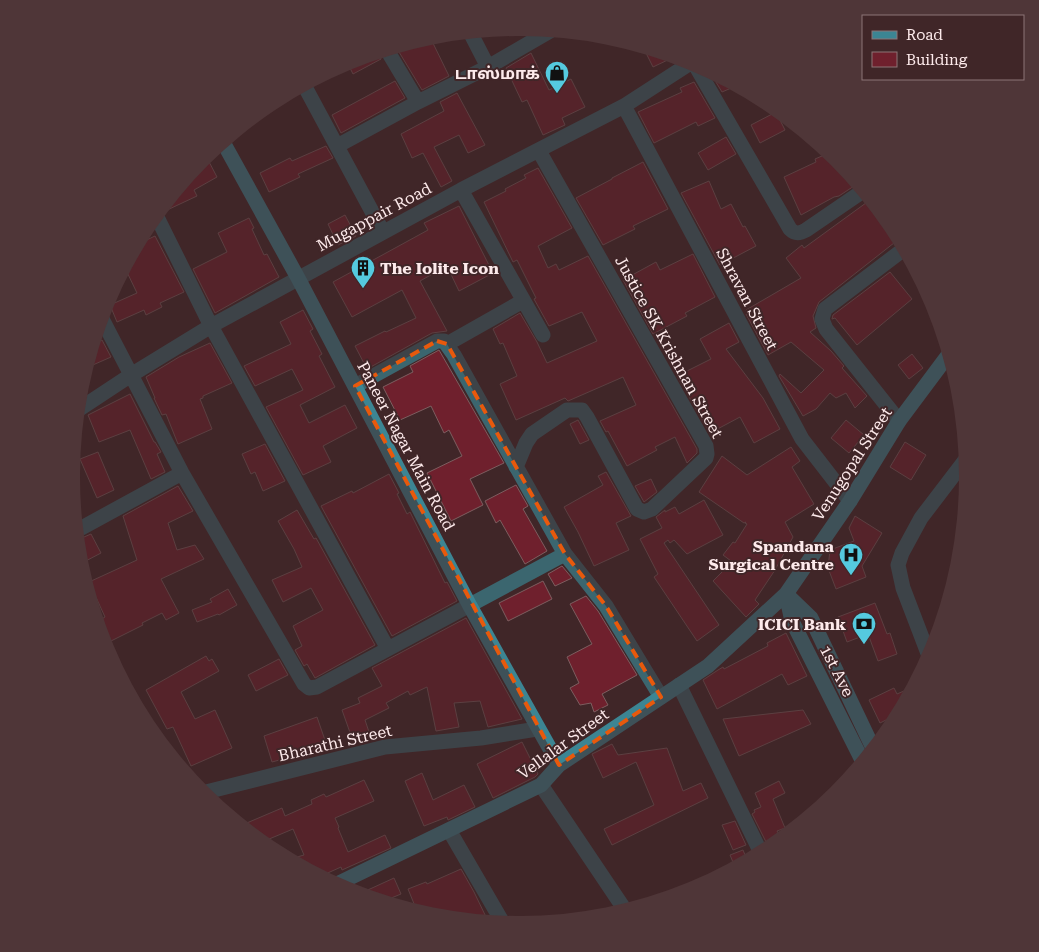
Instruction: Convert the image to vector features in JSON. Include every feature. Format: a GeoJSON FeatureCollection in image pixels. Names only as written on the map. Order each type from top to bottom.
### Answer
{"type":"FeatureCollection","features":[{"type":"Feature","properties":{"kind":"street"},"geometry":{"type":"LineString","coordinates":[[337,146],[488,67],[539,37]]}},
{"type":"Feature","properties":{"kind":"street"},"geometry":{"type":"LineString","coordinates":[[474,39],[488,67]]}},
{"type":"Feature","properties":{"kind":"street"},"geometry":{"type":"LineString","coordinates":[[391,56],[418,102]]}},
{"type":"Feature","properties":{"kind":"street","name":"Mugappair Road"},"geometry":{"type":"LineString","coordinates":[[86,405],[212,326],[461,190],[624,106],[684,69]]}},
{"type":"Feature","properties":{"kind":"street"},"geometry":{"type":"LineString","coordinates":[[701,76],[794,233],[806,230],[857,195]]}},
{"type":"Feature","properties":{"kind":"street"},"geometry":{"type":"LineString","coordinates":[[307,91],[383,232]]}},
{"type":"Feature","properties":{"kind":"street","name":"Shravan Street"},"geometry":{"type":"LineString","coordinates":[[624,106],[802,438],[850,501]]}},
{"type":"Feature","properties":{"kind":"street","name":"Paneer Nagar Main Road"},"geometry":{"type":"LineString","coordinates":[[226,148],[298,278],[470,606],[537,729],[559,765]]}},
{"type":"Feature","properties":{"kind":"street","name":"Justice SK Krishnan Street"},"geometry":{"type":"LineString","coordinates":[[516,467],[532,434],[568,410],[582,410],[637,509],[644,512],[652,509],[708,454],[706,446],[539,151]]}},
{"type":"Feature","properties":{"kind":"street"},"geometry":{"type":"LineString","coordinates":[[461,190],[543,335]]}},
{"type":"Feature","properties":{"kind":"street"},"geometry":{"type":"LineString","coordinates":[[160,224],[212,326],[388,650]]}},
{"type":"Feature","properties":{"kind":"street"},"geometry":{"type":"LineString","coordinates":[[898,253],[825,308],[822,319],[826,328],[899,421]]}},
{"type":"Feature","properties":{"kind":"street"},"geometry":{"type":"LineString","coordinates":[[447,344],[523,301]]}},
{"type":"Feature","properties":{"kind":"street"},"geometry":{"type":"LineString","coordinates":[[106,327],[182,473],[304,684],[309,688],[317,687],[388,650],[565,554]]}},
{"type":"Feature","properties":{"kind":"street"},"geometry":{"type":"LineString","coordinates":[[355,386],[437,341],[444,341],[447,344],[565,554],[606,606],[661,697]]}},
{"type":"Feature","properties":{"kind":"street","name":"Venugopal Street"},"geometry":{"type":"LineString","coordinates":[[786,594],[850,501],[899,421],[944,361]]}},
{"type":"Feature","properties":{"kind":"street"},"geometry":{"type":"LineString","coordinates":[[925,646],[903,588],[898,565],[902,553],[921,518],[959,469]]}},
{"type":"Feature","properties":{"kind":"street"},"geometry":{"type":"LineString","coordinates":[[83,528],[182,473]]}},
{"type":"Feature","properties":{"kind":"street"},"geometry":{"type":"LineString","coordinates":[[786,594],[811,618],[870,741]]}},
{"type":"Feature","properties":{"kind":"street","name":"Vellalar Street"},"geometry":{"type":"LineString","coordinates":[[346,880],[541,785],[559,765],[708,666],[786,594]]}},
{"type":"Feature","properties":{"kind":"street","name":"1st Ave"},"geometry":{"type":"LineString","coordinates":[[786,594],[792,621],[859,755]]}},
{"type":"Feature","properties":{"kind":"street"},"geometry":{"type":"LineString","coordinates":[[679,685],[758,846]]}},
{"type":"Feature","properties":{"kind":"street","name":"Bharathi Street"},"geometry":{"type":"LineString","coordinates":[[213,790],[385,747],[481,738],[537,729]]}},
{"type":"Feature","properties":{"kind":"street"},"geometry":{"type":"LineString","coordinates":[[541,785],[621,904]]}},
{"type":"Feature","properties":{"kind":"street"},"geometry":{"type":"LineString","coordinates":[[449,830],[499,915]]}},
{"type":"Feature","properties":{"kind":"highlighted area"},"geometry":{"type":"Polygon","coordinates":[[[437,341],[447,344],[565,554],[606,606],[661,697],[559,765],[355,386],[437,341]]]}},
{"type":"Feature","properties":{"kind":"building"},"geometry":{"type":"Polygon","coordinates":[[[434,45],[449,76],[422,90],[400,53],[434,45]]]}},
{"type":"Feature","properties":{"kind":"building"},"geometry":{"type":"Polygon","coordinates":[[[531,53],[549,90],[571,79],[585,107],[562,118],[565,125],[543,135],[527,100],[522,102],[506,68],[531,53]]]}},
{"type":"Feature","properties":{"kind":"building"},"geometry":{"type":"Polygon","coordinates":[[[647,56],[665,61],[653,67],[647,56]]]}},
{"type":"Feature","properties":{"kind":"building"},"geometry":{"type":"Polygon","coordinates":[[[381,59],[353,74],[351,70],[381,59]]]}},
{"type":"Feature","properties":{"kind":"building"},"geometry":{"type":"Polygon","coordinates":[[[395,81],[405,98],[341,133],[332,115],[395,81]]]}},
{"type":"Feature","properties":{"kind":"building"},"geometry":{"type":"Polygon","coordinates":[[[694,82],[715,118],[698,126],[696,122],[654,143],[638,112],[682,92],[680,88],[694,82]]]}},
{"type":"Feature","properties":{"kind":"building"},"geometry":{"type":"Polygon","coordinates":[[[717,83],[728,89],[722,92],[717,83]]]}},
{"type":"Feature","properties":{"kind":"building"},"geometry":{"type":"Polygon","coordinates":[[[457,93],[485,145],[468,153],[459,135],[434,147],[452,181],[441,187],[423,153],[412,158],[401,134],[444,111],[440,102],[457,93]]]}},
{"type":"Feature","properties":{"kind":"building"},"geometry":{"type":"Polygon","coordinates":[[[771,115],[781,123],[785,130],[760,143],[751,125],[771,115]]]}},
{"type":"Feature","properties":{"kind":"building"},"geometry":{"type":"Polygon","coordinates":[[[726,137],[736,154],[708,170],[698,153],[726,137]]]}},
{"type":"Feature","properties":{"kind":"building"},"geometry":{"type":"Polygon","coordinates":[[[326,146],[333,158],[298,174],[300,177],[269,192],[260,173],[290,158],[292,161],[326,146]]]}},
{"type":"Feature","properties":{"kind":"building"},"geometry":{"type":"Polygon","coordinates":[[[821,156],[851,188],[801,215],[784,177],[816,162],[815,159],[821,156]]]}},
{"type":"Feature","properties":{"kind":"building"},"geometry":{"type":"Polygon","coordinates":[[[643,162],[668,209],[633,226],[635,229],[603,245],[576,198],[643,162]]]}},
{"type":"Feature","properties":{"kind":"building"},"geometry":{"type":"Polygon","coordinates":[[[210,164],[217,177],[194,190],[197,196],[171,208],[210,164]]]}},
{"type":"Feature","properties":{"kind":"building"},"geometry":{"type":"Polygon","coordinates":[[[538,168],[572,228],[538,246],[548,268],[556,264],[559,270],[588,256],[697,449],[697,453],[687,463],[675,437],[655,447],[657,450],[627,466],[608,431],[606,432],[600,421],[636,405],[623,377],[568,401],[565,398],[516,420],[500,384],[517,376],[503,343],[500,344],[493,329],[520,313],[547,363],[597,341],[582,312],[549,326],[534,299],[536,298],[517,260],[513,262],[484,202],[506,191],[505,189],[526,178],[524,175],[538,168]]]}},
{"type":"Feature","properties":{"kind":"building"},"geometry":{"type":"Polygon","coordinates":[[[709,181],[721,209],[731,204],[756,246],[720,265],[681,193],[709,181]]]}},
{"type":"Feature","properties":{"kind":"building"},"geometry":{"type":"Polygon","coordinates":[[[865,204],[893,244],[819,302],[813,316],[816,328],[810,332],[831,351],[844,366],[842,368],[867,396],[855,408],[846,393],[836,398],[830,393],[816,409],[803,416],[779,376],[780,374],[801,393],[824,370],[791,342],[768,355],[746,314],[748,313],[746,310],[801,278],[786,258],[802,245],[804,248],[865,204]]]}},
{"type":"Feature","properties":{"kind":"building"},"geometry":{"type":"Polygon","coordinates":[[[459,206],[493,273],[459,291],[447,266],[420,281],[447,331],[432,333],[367,369],[355,346],[416,318],[402,290],[352,317],[333,282],[428,230],[424,223],[459,206]]]}},
{"type":"Feature","properties":{"kind":"building"},"geometry":{"type":"Polygon","coordinates":[[[345,215],[356,236],[338,245],[328,224],[345,215]]]}},
{"type":"Feature","properties":{"kind":"building"},"geometry":{"type":"Polygon","coordinates":[[[249,218],[264,255],[267,254],[279,277],[215,313],[193,269],[227,252],[218,233],[249,218]]]}},
{"type":"Feature","properties":{"kind":"building"},"geometry":{"type":"Polygon","coordinates":[[[155,236],[184,292],[160,303],[162,307],[146,315],[144,310],[117,322],[113,308],[116,303],[137,293],[129,275],[150,238],[155,236]]]}},
{"type":"Feature","properties":{"kind":"building"},"geometry":{"type":"Polygon","coordinates":[[[693,254],[715,297],[685,313],[687,316],[653,334],[623,280],[656,262],[660,270],[693,254]]]}},
{"type":"Feature","properties":{"kind":"building"},"geometry":{"type":"Polygon","coordinates":[[[890,272],[912,299],[857,345],[835,318],[832,319],[833,315],[890,272]]]}},
{"type":"Feature","properties":{"kind":"building"},"geometry":{"type":"Polygon","coordinates":[[[303,310],[313,329],[310,331],[322,354],[319,356],[335,387],[300,405],[309,423],[345,405],[357,428],[323,446],[331,462],[303,475],[266,407],[303,390],[292,369],[255,386],[244,366],[291,344],[280,322],[303,310]]]}},
{"type":"Feature","properties":{"kind":"building"},"geometry":{"type":"Polygon","coordinates":[[[729,323],[739,342],[726,349],[763,398],[780,429],[754,443],[740,417],[710,433],[677,376],[711,359],[700,339],[729,323]]]}},
{"type":"Feature","properties":{"kind":"building"},"geometry":{"type":"Polygon","coordinates":[[[101,340],[111,357],[94,364],[95,362],[101,340]]]}},
{"type":"Feature","properties":{"kind":"building"},"geometry":{"type":"Polygon","coordinates":[[[210,343],[232,383],[200,399],[212,429],[178,444],[166,414],[162,415],[146,377],[179,357],[210,343]]]}},
{"type":"Feature","properties":{"kind":"building"},"geometry":{"type":"Polygon","coordinates":[[[439,350],[504,463],[470,479],[483,505],[451,521],[427,473],[462,456],[449,430],[444,433],[431,406],[400,420],[383,387],[413,372],[410,366],[439,350]]]}},
{"type":"Feature","properties":{"kind":"building"},"geometry":{"type":"Polygon","coordinates":[[[912,354],[923,368],[909,379],[898,365],[912,354]]]}},
{"type":"Feature","properties":{"kind":"building"},"geometry":{"type":"Polygon","coordinates":[[[130,394],[161,452],[157,454],[165,472],[151,479],[130,430],[99,442],[88,415],[130,394]]]}},
{"type":"Feature","properties":{"kind":"building"},"geometry":{"type":"Polygon","coordinates":[[[578,420],[589,440],[580,444],[570,424],[578,420]]]}},
{"type":"Feature","properties":{"kind":"building"},"geometry":{"type":"Polygon","coordinates":[[[846,420],[864,435],[849,453],[831,438],[846,420]]]}},
{"type":"Feature","properties":{"kind":"building"},"geometry":{"type":"Polygon","coordinates":[[[905,442],[926,455],[911,480],[890,467],[905,442]]]}},
{"type":"Feature","properties":{"kind":"building"},"geometry":{"type":"Polygon","coordinates":[[[265,444],[285,481],[263,491],[255,472],[251,474],[242,454],[265,444]]]}},
{"type":"Feature","properties":{"kind":"building"},"geometry":{"type":"Polygon","coordinates":[[[791,447],[800,461],[792,467],[814,504],[785,522],[793,537],[775,570],[755,600],[759,604],[746,617],[713,581],[731,561],[723,555],[733,542],[735,543],[747,524],[699,492],[722,456],[747,475],[791,447]]]}},
{"type":"Feature","properties":{"kind":"building"},"geometry":{"type":"Polygon","coordinates":[[[98,452],[114,490],[97,498],[81,459],[98,452]]]}},
{"type":"Feature","properties":{"kind":"building"},"geometry":{"type":"Polygon","coordinates":[[[606,472],[631,516],[616,523],[629,550],[594,566],[564,507],[603,485],[598,476],[606,472]]]}},
{"type":"Feature","properties":{"kind":"building"},"geometry":{"type":"Polygon","coordinates":[[[389,474],[407,514],[410,512],[445,583],[447,582],[457,601],[392,636],[321,506],[352,491],[353,493],[389,474]]]}},
{"type":"Feature","properties":{"kind":"building"},"geometry":{"type":"Polygon","coordinates":[[[651,479],[657,492],[644,502],[635,486],[651,479]]]}},
{"type":"Feature","properties":{"kind":"building"},"geometry":{"type":"Polygon","coordinates":[[[516,485],[528,506],[523,509],[547,551],[525,564],[500,520],[496,523],[485,501],[516,485]]]}},
{"type":"Feature","properties":{"kind":"building"},"geometry":{"type":"Polygon","coordinates":[[[178,486],[193,511],[168,523],[177,550],[195,545],[204,559],[161,579],[179,613],[166,620],[162,613],[112,641],[93,580],[137,560],[123,516],[178,486]]]}},
{"type":"Feature","properties":{"kind":"building"},"geometry":{"type":"Polygon","coordinates":[[[704,500],[723,535],[687,554],[674,540],[670,543],[668,540],[664,543],[719,625],[697,641],[654,577],[658,574],[640,539],[662,528],[656,517],[665,510],[665,512],[675,507],[679,514],[704,500]]]}},
{"type":"Feature","properties":{"kind":"building"},"geometry":{"type":"Polygon","coordinates":[[[297,510],[314,539],[316,538],[375,645],[315,678],[307,664],[304,666],[295,650],[302,646],[293,626],[323,610],[311,588],[283,602],[272,580],[302,567],[278,521],[297,510]]]}},
{"type":"Feature","properties":{"kind":"building"},"geometry":{"type":"Polygon","coordinates":[[[855,516],[882,533],[862,566],[866,577],[836,589],[828,568],[830,550],[854,541],[849,528],[855,516]]]}},
{"type":"Feature","properties":{"kind":"building"},"geometry":{"type":"Polygon","coordinates":[[[91,534],[101,553],[88,560],[85,537],[91,534]]]}},
{"type":"Feature","properties":{"kind":"building"},"geometry":{"type":"Polygon","coordinates":[[[562,566],[572,578],[555,586],[548,574],[562,566]]]}},
{"type":"Feature","properties":{"kind":"building"},"geometry":{"type":"Polygon","coordinates":[[[543,581],[552,599],[508,621],[499,603],[543,581]]]}},
{"type":"Feature","properties":{"kind":"building"},"geometry":{"type":"Polygon","coordinates":[[[228,589],[237,605],[219,615],[197,622],[192,610],[212,602],[210,599],[228,589]]]}},
{"type":"Feature","properties":{"kind":"building"},"geometry":{"type":"Polygon","coordinates":[[[586,596],[598,611],[637,675],[602,694],[608,705],[594,712],[591,703],[580,705],[570,688],[579,683],[567,657],[592,644],[570,604],[586,596]]]}},
{"type":"Feature","properties":{"kind":"building"},"geometry":{"type":"Polygon","coordinates":[[[875,603],[887,634],[890,633],[897,654],[878,661],[868,634],[847,642],[838,617],[875,603]]]}},
{"type":"Feature","properties":{"kind":"building"},"geometry":{"type":"Polygon","coordinates":[[[466,618],[522,719],[488,727],[480,701],[454,703],[459,727],[436,731],[427,687],[410,695],[408,691],[386,703],[389,708],[365,720],[370,735],[353,741],[342,710],[360,703],[358,698],[382,686],[372,668],[466,618]]]}},
{"type":"Feature","properties":{"kind":"building"},"geometry":{"type":"Polygon","coordinates":[[[786,633],[807,676],[788,685],[782,674],[717,709],[703,680],[723,667],[724,669],[768,646],[767,643],[786,633]]]}},
{"type":"Feature","properties":{"kind":"building"},"geometry":{"type":"Polygon","coordinates":[[[206,656],[209,661],[212,659],[219,671],[181,692],[195,719],[215,710],[232,748],[191,766],[173,727],[167,729],[146,690],[206,656]]]}},
{"type":"Feature","properties":{"kind":"building"},"geometry":{"type":"Polygon","coordinates":[[[279,659],[288,675],[256,691],[248,675],[279,659]]]}},
{"type":"Feature","properties":{"kind":"building"},"geometry":{"type":"Polygon","coordinates":[[[894,688],[897,694],[902,692],[884,721],[880,723],[869,700],[894,688]]]}},
{"type":"Feature","properties":{"kind":"building"},"geometry":{"type":"Polygon","coordinates":[[[803,710],[811,724],[739,756],[723,719],[803,710]]]}},
{"type":"Feature","properties":{"kind":"building"},"geometry":{"type":"Polygon","coordinates":[[[317,717],[327,746],[272,762],[264,736],[317,717]]]}},
{"type":"Feature","properties":{"kind":"building"},"geometry":{"type":"Polygon","coordinates":[[[522,742],[538,774],[493,798],[477,764],[522,742]]]}},
{"type":"Feature","properties":{"kind":"building"},"geometry":{"type":"Polygon","coordinates":[[[612,744],[618,755],[667,748],[683,791],[701,783],[708,798],[612,845],[604,829],[654,805],[636,762],[603,778],[592,754],[612,744]]]}},
{"type":"Feature","properties":{"kind":"building"},"geometry":{"type":"Polygon","coordinates":[[[422,773],[433,800],[464,785],[475,807],[448,820],[447,817],[424,826],[405,781],[422,773]]]}},
{"type":"Feature","properties":{"kind":"building"},"geometry":{"type":"Polygon","coordinates":[[[364,780],[374,801],[335,818],[338,828],[348,852],[385,835],[391,848],[342,870],[341,867],[330,872],[299,856],[304,855],[293,829],[270,839],[249,822],[282,808],[285,816],[312,804],[311,800],[324,794],[326,797],[364,780]]]}},
{"type":"Feature","properties":{"kind":"building"},"geometry":{"type":"Polygon","coordinates":[[[779,781],[785,793],[773,799],[785,827],[765,841],[752,814],[755,812],[754,810],[761,807],[755,793],[779,781]]]}},
{"type":"Feature","properties":{"kind":"building"},"geometry":{"type":"Polygon","coordinates":[[[735,821],[746,845],[733,850],[722,825],[735,821]]]}},
{"type":"Feature","properties":{"kind":"building"},"geometry":{"type":"Polygon","coordinates":[[[743,850],[744,854],[732,860],[730,855],[743,850]]]}},
{"type":"Feature","properties":{"kind":"building"},"geometry":{"type":"Polygon","coordinates":[[[461,869],[485,914],[414,903],[408,889],[426,882],[427,884],[461,869]]]}},
{"type":"Feature","properties":{"kind":"building"},"geometry":{"type":"Polygon","coordinates":[[[394,878],[401,894],[394,897],[370,889],[394,878]]]}},
{"type":"Feature","properties":{"kind":"place","name":"டாஸ்மாக்"},"geometry":{"type":"Point","coordinates":[557,94]}},
{"type":"Feature","properties":{"kind":"place","name":"The Iolite Icon"},"geometry":{"type":"Point","coordinates":[363,289]}},
{"type":"Feature","properties":{"kind":"place","name":"Spandana Surgical Centre"},"geometry":{"type":"Point","coordinates":[851,576]}},
{"type":"Feature","properties":{"kind":"place","name":"ICICI Bank"},"geometry":{"type":"Point","coordinates":[864,645]}}]}
